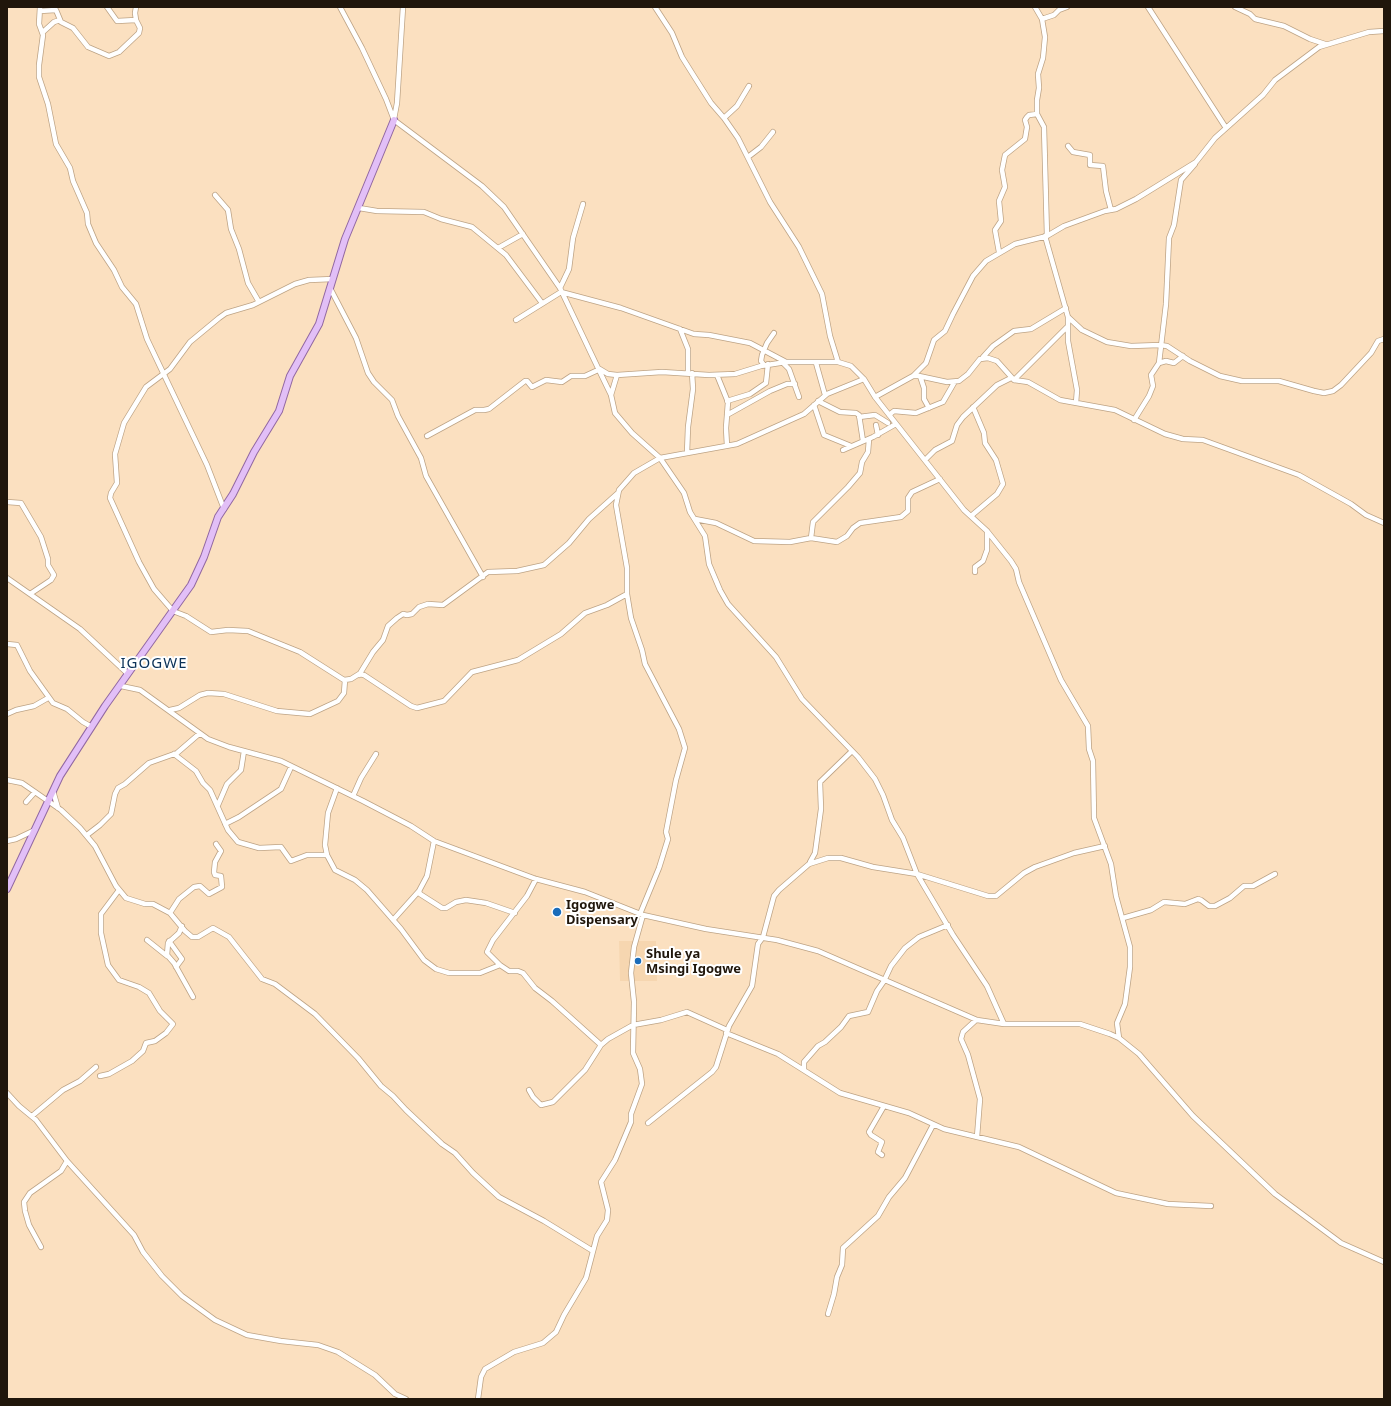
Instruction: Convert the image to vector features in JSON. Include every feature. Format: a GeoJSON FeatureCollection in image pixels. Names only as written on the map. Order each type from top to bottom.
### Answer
{"type":"FeatureCollection","features":[{"type":"Feature","properties":{"kind":"main road"},"geometry":{"type":"LineString","coordinates":[[7,889],[52,790],[92,727],[196,576],[215,524],[254,452],[280,411],[290,376],[319,324],[345,239],[394,120]]}},
{"type":"Feature","properties":{"kind":"street"},"geometry":{"type":"LineString","coordinates":[[107,7],[117,21],[136,20]]}},
{"type":"Feature","properties":{"kind":"street"},"geometry":{"type":"LineString","coordinates":[[136,7],[136,20],[140,28],[139,33],[119,52],[109,56],[88,47],[72,28],[60,20],[56,10],[40,9],[39,24],[43,32],[39,77],[48,104],[56,144],[70,168],[75,188],[87,213],[88,224],[93,236],[114,270],[122,287],[136,304],[147,339],[207,465],[224,508]]}},
{"type":"Feature","properties":{"kind":"street"},"geometry":{"type":"LineString","coordinates":[[340,7],[377,80],[394,120],[482,186],[504,207],[561,290],[611,395],[615,413],[632,433],[660,458],[680,487],[690,512],[704,536],[709,564],[728,604],[776,657],[802,699],[870,771],[880,787],[890,810],[892,820],[903,838],[917,874],[988,986],[1004,1024]]}},
{"type":"Feature","properties":{"kind":"street"},"geometry":{"type":"LineString","coordinates":[[394,120],[397,103],[403,7]]}},
{"type":"Feature","properties":{"kind":"street"},"geometry":{"type":"LineString","coordinates":[[655,7],[672,33],[682,57],[711,103],[738,138],[770,202],[799,247],[822,294],[830,336],[838,362]]}},
{"type":"Feature","properties":{"kind":"street"},"geometry":{"type":"LineString","coordinates":[[1035,7],[1042,19],[1045,44],[1038,74],[1037,114],[1044,127],[1046,236],[1068,317],[1067,327],[1070,354],[1077,390],[1076,403]]}},
{"type":"Feature","properties":{"kind":"street"},"geometry":{"type":"LineString","coordinates":[[1042,19],[1054,15],[1059,10],[1067,7]]}},
{"type":"Feature","properties":{"kind":"street"},"geometry":{"type":"LineString","coordinates":[[1148,7],[1226,128]]}},
{"type":"Feature","properties":{"kind":"street"},"geometry":{"type":"LineString","coordinates":[[1236,7],[1250,14],[1255,19],[1284,26],[1310,39],[1325,44]]}},
{"type":"Feature","properties":{"kind":"street"},"geometry":{"type":"LineString","coordinates":[[43,32],[54,22],[60,20]]}},
{"type":"Feature","properties":{"kind":"street"},"geometry":{"type":"LineString","coordinates":[[1134,420],[1149,396],[1153,386],[1151,375],[1158,363],[1160,354],[1167,289],[1169,238],[1174,225],[1182,180],[1210,143],[1258,99],[1275,80],[1325,44],[1344,41],[1368,32],[1384,31]]}},
{"type":"Feature","properties":{"kind":"street"},"geometry":{"type":"LineString","coordinates":[[724,118],[737,106],[749,86]]}},
{"type":"Feature","properties":{"kind":"street"},"geometry":{"type":"LineString","coordinates":[[999,252],[996,230],[1001,221],[999,202],[1005,187],[1002,170],[1005,155],[1025,140],[1027,127],[1025,120],[1026,117],[1037,114]]}},
{"type":"Feature","properties":{"kind":"street"},"geometry":{"type":"LineString","coordinates":[[748,157],[761,147],[773,132]]}},
{"type":"Feature","properties":{"kind":"street"},"geometry":{"type":"LineString","coordinates":[[1068,146],[1073,152],[1090,155],[1090,165],[1104,166],[1106,191],[1110,210]]}},
{"type":"Feature","properties":{"kind":"street"},"geometry":{"type":"LineString","coordinates":[[875,397],[912,376],[929,358],[934,340],[945,331],[976,272],[986,261],[999,252],[1026,240],[1046,236],[1064,226],[1130,202],[1196,162]]}},
{"type":"Feature","properties":{"kind":"street"},"geometry":{"type":"LineString","coordinates":[[216,195],[228,210],[231,229],[239,249],[248,283],[259,302]]}},
{"type":"Feature","properties":{"kind":"street"},"geometry":{"type":"LineString","coordinates":[[516,320],[561,290],[569,269],[573,238],[583,204]]}},
{"type":"Feature","properties":{"kind":"street"},"geometry":{"type":"LineString","coordinates":[[359,208],[377,212],[426,212],[441,219],[472,227],[498,248],[517,269],[523,280],[542,303]]}},
{"type":"Feature","properties":{"kind":"street"},"geometry":{"type":"LineString","coordinates":[[498,248],[523,234]]}},
{"type":"Feature","properties":{"kind":"street"},"geometry":{"type":"LineString","coordinates":[[333,279],[310,280],[295,284],[259,302],[226,313],[190,342],[175,362],[163,374],[146,387],[124,423],[115,454],[117,483],[110,496],[139,562],[154,589],[173,611],[186,616],[210,632],[228,630],[248,631],[305,654],[340,679],[345,680],[359,675],[368,676],[415,707],[441,702],[448,698],[472,672],[518,660],[561,634],[585,613],[603,607],[627,594]]}},
{"type":"Feature","properties":{"kind":"street"},"geometry":{"type":"LineString","coordinates":[[330,288],[356,338],[368,373],[374,382],[392,400],[398,416],[421,458],[426,476],[483,577]]}},
{"type":"Feature","properties":{"kind":"street"},"geometry":{"type":"LineString","coordinates":[[561,290],[609,304],[694,334],[750,343],[784,362],[789,369],[799,397]]}},
{"type":"Feature","properties":{"kind":"street"},"geometry":{"type":"LineString","coordinates":[[912,376],[954,382],[959,381],[968,374],[993,346],[1014,331],[1031,329],[1066,308]]}},
{"type":"Feature","properties":{"kind":"street"},"geometry":{"type":"LineString","coordinates":[[1068,317],[1082,330],[1107,342],[1131,346],[1160,345],[1208,370],[1232,379],[1242,381],[1279,381],[1314,391],[1324,392],[1333,390],[1341,385],[1371,353],[1378,341],[1384,339]]}},
{"type":"Feature","properties":{"kind":"street"},"geometry":{"type":"LineString","coordinates":[[924,460],[935,450],[954,440],[957,425],[973,407],[997,385],[1013,379],[1067,327]]}},
{"type":"Feature","properties":{"kind":"street"},"geometry":{"type":"LineString","coordinates":[[680,329],[688,349],[692,389],[687,453]]}},
{"type":"Feature","properties":{"kind":"street"},"geometry":{"type":"LineString","coordinates":[[727,401],[750,394],[766,383],[764,350],[774,333]]}},
{"type":"Feature","properties":{"kind":"street"},"geometry":{"type":"LineString","coordinates":[[1151,345],[1160,354]]}},
{"type":"Feature","properties":{"kind":"street"},"geometry":{"type":"LineString","coordinates":[[1158,363],[1166,361],[1174,363],[1183,356]]}},
{"type":"Feature","properties":{"kind":"street"},"geometry":{"type":"LineString","coordinates":[[983,357],[997,361],[1013,379],[1028,382],[1060,400],[1115,410],[1165,434],[1183,439],[1203,440],[1263,463],[1294,472],[1351,504],[1366,515],[1384,523]]}},
{"type":"Feature","properties":{"kind":"street"},"geometry":{"type":"LineString","coordinates":[[598,369],[608,374],[617,375],[662,372],[717,375],[734,374],[756,368],[764,364],[784,362],[838,362],[851,366],[864,379],[875,397],[924,460],[971,516],[987,531],[1016,569],[1061,680],[1086,720],[1089,749],[1093,761],[1094,818],[1111,864],[1116,896],[1128,937],[1131,956],[1125,1004],[1117,1023],[1119,1038]]}},
{"type":"Feature","properties":{"kind":"street"},"geometry":{"type":"LineString","coordinates":[[816,363],[825,395]]}},
{"type":"Feature","properties":{"kind":"street"},"geometry":{"type":"LineString","coordinates":[[427,436],[475,410],[489,409],[525,381],[527,381],[532,387],[546,380],[562,382],[571,376],[585,376],[598,369]]}},
{"type":"Feature","properties":{"kind":"street"},"geometry":{"type":"LineString","coordinates":[[611,395],[617,375]]}},
{"type":"Feature","properties":{"kind":"street"},"geometry":{"type":"LineString","coordinates":[[717,375],[727,401],[727,446]]}},
{"type":"Feature","properties":{"kind":"street"},"geometry":{"type":"LineString","coordinates":[[920,376],[924,388],[924,399],[929,408]]}},
{"type":"Feature","properties":{"kind":"street"},"geometry":{"type":"LineString","coordinates":[[359,675],[368,658],[383,640],[388,626],[397,618],[404,614],[412,614],[419,607],[428,604],[441,606],[491,571],[517,571],[544,564],[569,543],[589,519],[618,493],[625,481],[634,473],[660,458],[738,444],[800,416],[814,406],[825,395],[864,379]]}},
{"type":"Feature","properties":{"kind":"street"},"geometry":{"type":"LineString","coordinates":[[888,429],[890,415],[894,411],[916,412],[943,402],[954,382]]}},
{"type":"Feature","properties":{"kind":"street"},"geometry":{"type":"LineString","coordinates":[[727,414],[770,391],[787,384],[795,384]]}},
{"type":"Feature","properties":{"kind":"street"},"geometry":{"type":"LineString","coordinates":[[818,401],[840,412],[856,413],[859,417],[863,441]]}},
{"type":"Feature","properties":{"kind":"street"},"geometry":{"type":"LineString","coordinates":[[814,406],[824,435],[851,446]]}},
{"type":"Feature","properties":{"kind":"street"},"geometry":{"type":"LineString","coordinates":[[971,516],[997,494],[1003,484],[996,460],[985,443],[984,433],[973,407]]}},
{"type":"Feature","properties":{"kind":"street"},"geometry":{"type":"LineString","coordinates":[[859,417],[875,415],[888,423]]}},
{"type":"Feature","properties":{"kind":"street"},"geometry":{"type":"LineString","coordinates":[[843,450],[878,435],[896,424]]}},
{"type":"Feature","properties":{"kind":"street"},"geometry":{"type":"LineString","coordinates":[[876,425],[878,435]]}},
{"type":"Feature","properties":{"kind":"street"},"geometry":{"type":"LineString","coordinates":[[811,538],[813,522],[860,473],[862,462],[868,452],[869,439]]}},
{"type":"Feature","properties":{"kind":"street"},"geometry":{"type":"LineString","coordinates":[[695,519],[716,523],[754,541],[790,542],[811,538],[837,542],[847,536],[855,526],[860,523],[901,517],[908,511],[908,498],[912,492],[940,479]]}},
{"type":"Feature","properties":{"kind":"street"},"geometry":{"type":"LineString","coordinates":[[478,1399],[481,1377],[485,1369],[514,1352],[543,1343],[556,1332],[564,1315],[586,1278],[597,1236],[608,1216],[601,1182],[616,1160],[631,1122],[631,1114],[642,1084],[640,1069],[633,1052],[634,1002],[631,966],[641,914],[659,868],[668,839],[666,832],[676,780],[685,748],[672,714],[645,664],[642,650],[631,618],[627,594],[628,568],[616,505],[618,493]]}},
{"type":"Feature","properties":{"kind":"street"},"geometry":{"type":"LineString","coordinates":[[7,502],[21,503],[41,537],[48,560],[48,566],[54,575],[51,580],[30,594]]}},
{"type":"Feature","properties":{"kind":"street"},"geometry":{"type":"LineString","coordinates":[[975,572],[975,567],[983,561],[987,550],[987,531]]}},
{"type":"Feature","properties":{"kind":"street"},"geometry":{"type":"LineString","coordinates":[[7,578],[80,629],[128,674]]}},
{"type":"Feature","properties":{"kind":"street"},"geometry":{"type":"LineString","coordinates":[[7,644],[17,645],[30,671],[48,698],[54,704],[67,709],[82,722],[92,727]]}},
{"type":"Feature","properties":{"kind":"street"},"geometry":{"type":"LineString","coordinates":[[170,710],[179,708],[200,695],[208,693],[222,694],[277,711],[310,714],[338,701],[344,693],[345,680]]}},
{"type":"Feature","properties":{"kind":"street"},"geometry":{"type":"LineString","coordinates":[[120,686],[140,690],[170,710],[199,734],[216,742],[273,758],[353,796],[411,826],[434,841],[536,878],[585,892],[641,914],[706,929],[763,937],[818,950],[884,981],[976,1020],[1004,1024],[1080,1024],[1101,1030],[1119,1038],[1139,1054],[1193,1116],[1275,1194],[1341,1242],[1384,1262]]}},
{"type":"Feature","properties":{"kind":"street"},"geometry":{"type":"LineString","coordinates":[[7,714],[16,710],[34,706],[48,698]]}},
{"type":"Feature","properties":{"kind":"street"},"geometry":{"type":"LineString","coordinates":[[87,835],[100,826],[111,814],[115,794],[118,788],[125,784],[149,763],[181,750],[199,734]]}},
{"type":"Feature","properties":{"kind":"street"},"geometry":{"type":"LineString","coordinates":[[218,805],[227,784],[240,770],[244,751]]}},
{"type":"Feature","properties":{"kind":"street"},"geometry":{"type":"LineString","coordinates":[[809,864],[816,848],[817,826],[821,809],[820,782],[852,751]]}},
{"type":"Feature","properties":{"kind":"street"},"geometry":{"type":"LineString","coordinates":[[174,754],[196,771],[202,783],[210,790],[218,805],[225,824],[232,836],[238,842],[259,848],[281,847],[290,860],[307,855],[327,856]]}},
{"type":"Feature","properties":{"kind":"street"},"geometry":{"type":"LineString","coordinates":[[353,796],[361,778],[376,754]]}},
{"type":"Feature","properties":{"kind":"street"},"geometry":{"type":"LineString","coordinates":[[225,824],[239,817],[281,789],[291,767]]}},
{"type":"Feature","properties":{"kind":"street"},"geometry":{"type":"LineString","coordinates":[[7,780],[19,782],[35,792],[58,808],[87,835],[95,846],[119,890],[126,898],[145,904],[153,904],[170,913],[192,937],[198,936],[213,928],[229,937],[262,979],[276,984],[315,1014],[339,1036],[381,1086],[442,1144],[455,1152],[473,1173],[499,1197],[544,1221],[593,1251]]}},
{"type":"Feature","properties":{"kind":"street"},"geometry":{"type":"LineString","coordinates":[[337,788],[326,819],[325,845],[327,856],[335,870],[355,880],[393,920],[424,960],[436,969],[449,973],[480,973],[500,965]]}},
{"type":"Feature","properties":{"kind":"street"},"geometry":{"type":"LineString","coordinates":[[52,790],[58,808]]}},
{"type":"Feature","properties":{"kind":"street"},"geometry":{"type":"LineString","coordinates":[[26,802],[35,792]]}},
{"type":"Feature","properties":{"kind":"street"},"geometry":{"type":"LineString","coordinates":[[7,841],[16,839],[35,830]]}},
{"type":"Feature","properties":{"kind":"street"},"geometry":{"type":"LineString","coordinates":[[393,920],[419,891],[427,876],[434,841]]}},
{"type":"Feature","properties":{"kind":"street"},"geometry":{"type":"LineString","coordinates":[[170,913],[179,899],[194,887],[200,886],[209,894],[222,887],[220,876],[214,872],[215,862],[221,851],[216,844]]}},
{"type":"Feature","properties":{"kind":"street"},"geometry":{"type":"LineString","coordinates":[[648,1123],[712,1072],[716,1067],[726,1031],[752,986],[758,944],[763,937],[776,893],[815,860],[834,857],[873,868],[917,874],[988,896],[996,896],[1024,873],[1035,867],[1074,853],[1104,846]]}},
{"type":"Feature","properties":{"kind":"street"},"geometry":{"type":"LineString","coordinates":[[1122,918],[1151,910],[1164,902],[1185,904],[1198,899],[1209,906],[1215,906],[1230,898],[1244,886],[1253,886],[1275,874]]}},
{"type":"Feature","properties":{"kind":"street"},"geometry":{"type":"LineString","coordinates":[[536,878],[515,913],[493,940],[487,952],[500,965],[510,971],[518,971],[523,974],[535,988],[552,1001],[601,1045]]}},
{"type":"Feature","properties":{"kind":"street"},"geometry":{"type":"LineString","coordinates":[[100,1076],[109,1074],[132,1060],[143,1051],[146,1043],[155,1041],[166,1033],[173,1024],[159,1009],[149,993],[139,987],[119,980],[108,965],[101,933],[101,914],[119,890]]}},
{"type":"Feature","properties":{"kind":"street"},"geometry":{"type":"LineString","coordinates":[[419,891],[421,896],[442,908],[446,908],[456,902],[466,900],[486,903],[515,913]]}},
{"type":"Feature","properties":{"kind":"street"},"geometry":{"type":"LineString","coordinates":[[804,1069],[804,1062],[818,1046],[825,1042],[841,1027],[849,1016],[867,1014],[875,994],[884,981],[891,966],[909,944],[920,937],[948,925]]}},
{"type":"Feature","properties":{"kind":"street"},"geometry":{"type":"LineString","coordinates":[[167,956],[169,941],[179,933],[182,926]]}},
{"type":"Feature","properties":{"kind":"street"},"geometry":{"type":"LineString","coordinates":[[147,940],[167,956],[176,967],[192,997]]}},
{"type":"Feature","properties":{"kind":"street"},"geometry":{"type":"LineString","coordinates":[[169,941],[182,960],[176,967]]}},
{"type":"Feature","properties":{"kind":"street"},"geometry":{"type":"LineString","coordinates":[[529,1090],[538,1103],[545,1105],[553,1102],[585,1070],[601,1045],[608,1039],[633,1025],[661,1020],[686,1012],[778,1054],[840,1093],[908,1113],[933,1125],[977,1138],[1019,1147],[1116,1192],[1168,1204],[1211,1206]]}},
{"type":"Feature","properties":{"kind":"street"},"geometry":{"type":"LineString","coordinates":[[976,1020],[963,1032],[961,1039],[968,1055],[980,1099],[977,1138]]}},
{"type":"Feature","properties":{"kind":"street"},"geometry":{"type":"LineString","coordinates":[[32,1116],[63,1090],[80,1081],[96,1067]]}},
{"type":"Feature","properties":{"kind":"street"},"geometry":{"type":"LineString","coordinates":[[7,1093],[19,1106],[32,1116],[67,1161],[134,1235],[144,1252],[162,1276],[182,1296],[207,1315],[247,1335],[328,1348],[375,1375],[395,1394],[406,1399]]}},
{"type":"Feature","properties":{"kind":"street"},"geometry":{"type":"LineString","coordinates":[[882,1156],[878,1152],[882,1142],[871,1135],[870,1132],[884,1106]]}},
{"type":"Feature","properties":{"kind":"street"},"geometry":{"type":"LineString","coordinates":[[828,1314],[837,1277],[842,1265],[844,1248],[878,1216],[889,1197],[905,1178],[933,1125]]}},
{"type":"Feature","properties":{"kind":"street"},"geometry":{"type":"LineString","coordinates":[[41,1247],[30,1225],[25,1211],[24,1202],[30,1193],[61,1171],[67,1161]]}},
{"type":"Feature","properties":{"kind":"shaded area"},"geometry":{"type":"Polygon","coordinates":[[[619,941],[656,941],[657,981],[620,981],[619,941]]]}},
{"type":"Feature","properties":{"kind":"place","name":"Igogwe Dispensary"},"geometry":{"type":"Point","coordinates":[557,912]}},
{"type":"Feature","properties":{"kind":"place","name":"Shule ya Msingi Igogwe"},"geometry":{"type":"Point","coordinates":[638,961]}},
{"type":"Feature","properties":{"kind":"district","name":"IGOGWE"},"geometry":{"type":"Point","coordinates":[154,664]}}]}
